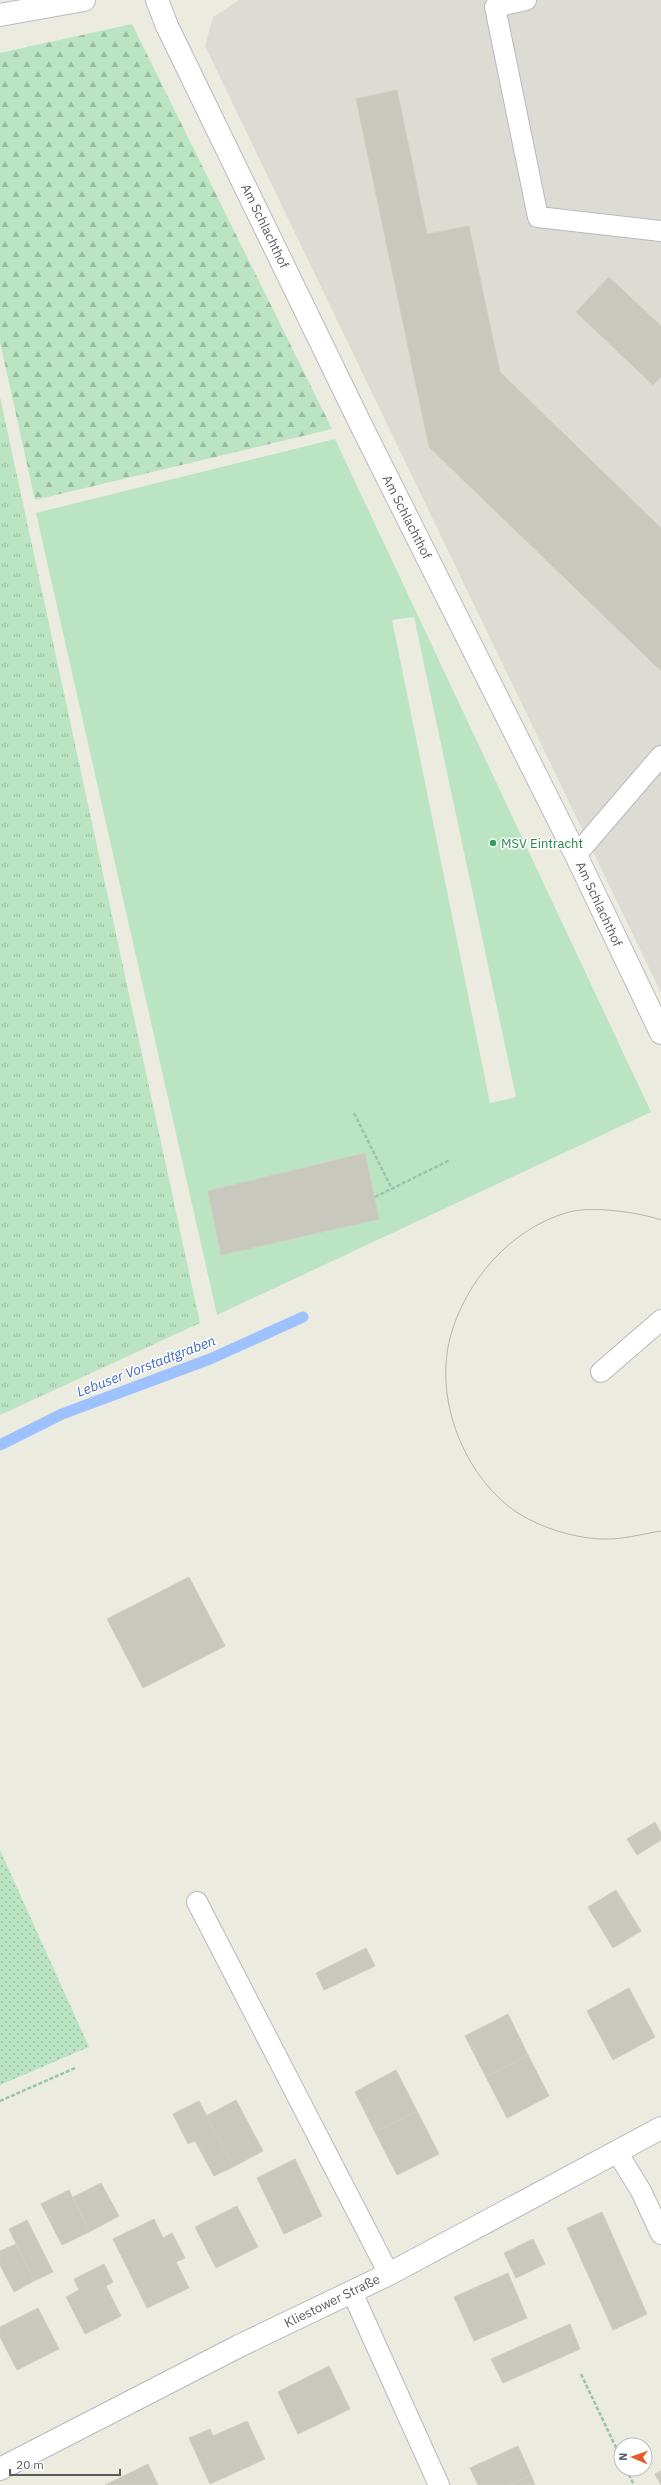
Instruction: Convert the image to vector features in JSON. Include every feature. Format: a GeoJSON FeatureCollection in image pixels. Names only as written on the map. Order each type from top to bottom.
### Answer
{"type":"FeatureCollection","features":[{"type":"Feature","properties":{"kind":"street"},"geometry":{"type":"LineString","coordinates":[[0,15],[84,0]]}},
{"type":"Feature","properties":{"kind":"street","name":"Am Schlachthof"},"geometry":{"type":"LineString","coordinates":[[157,0],[167,26],[360,423],[576,855],[661,1033]]}},
{"type":"Feature","properties":{"kind":"street","name":"Kliestower Straße"},"geometry":{"type":"LineString","coordinates":[[0,2469],[239,2346],[389,2274],[661,2128]]}},
{"type":"Feature","properties":{"kind":"lane"},"geometry":{"type":"LineString","coordinates":[[526,0],[495,7],[538,217],[661,231]]}},
{"type":"Feature","properties":{"kind":"lane"},"geometry":{"type":"LineString","coordinates":[[576,855],[661,756]]}},
{"type":"Feature","properties":{"kind":"lane"},"geometry":{"type":"LineString","coordinates":[[601,1372],[661,1320]]}},
{"type":"Feature","properties":{"kind":"lane"},"geometry":{"type":"LineString","coordinates":[[198,1902],[389,2274]]}},
{"type":"Feature","properties":{"kind":"lane"},"geometry":{"type":"LineString","coordinates":[[617,2152],[641,2191],[661,2234]]}},
{"type":"Feature","properties":{"kind":"lane"},"geometry":{"type":"LineString","coordinates":[[352,2292],[439,2485]]}},
{"type":"Feature","properties":{"kind":"path"},"geometry":{"type":"LineString","coordinates":[[354,1113],[392,1189]]}},
{"type":"Feature","properties":{"kind":"path"},"geometry":{"type":"LineString","coordinates":[[375,1197],[450,1160]]}},
{"type":"Feature","properties":{"kind":"path"},"geometry":{"type":"LineString","coordinates":[[0,2100],[75,2068]]}},
{"type":"Feature","properties":{"kind":"path"},"geometry":{"type":"LineString","coordinates":[[581,2374],[613,2441]]}},
{"type":"Feature","properties":{"kind":"shaded area"},"geometry":{"type":"Polygon","coordinates":[[[239,0],[661,0],[661,993],[205,46],[213,17],[239,0]]]}},
{"type":"Feature","properties":{"kind":"green space"},"geometry":{"type":"Polygon","coordinates":[[[132,24],[332,429],[35,500],[0,342],[0,53],[132,24]]]}},
{"type":"Feature","properties":{"kind":"green space"},"geometry":{"type":"Polygon","coordinates":[[[0,397],[200,1323],[0,1415],[0,397]]]}},
{"type":"Feature","properties":{"kind":"green space"},"geometry":{"type":"Polygon","coordinates":[[[335,439],[651,1112],[217,1315],[36,513],[335,439]],[[414,617],[392,620],[490,1103],[516,1097],[414,617]]]}},
{"type":"Feature","properties":{"kind":"green space"},"geometry":{"type":"Polygon","coordinates":[[[0,1850],[89,2047],[0,2085],[0,1850]]]}},
{"type":"Feature","properties":{"kind":"building"},"geometry":{"type":"Polygon","coordinates":[[[397,90],[427,234],[469,226],[500,372],[661,528],[661,671],[429,447],[356,99],[397,90]]]}},
{"type":"Feature","properties":{"kind":"building"},"geometry":{"type":"Polygon","coordinates":[[[609,277],[661,326],[661,377],[653,385],[576,312],[609,277]]]}},
{"type":"Feature","properties":{"kind":"building"},"geometry":{"type":"Polygon","coordinates":[[[365,1153],[379,1219],[221,1255],[208,1191],[365,1153]]]}},
{"type":"Feature","properties":{"kind":"building"},"geometry":{"type":"Polygon","coordinates":[[[189,1577],[225,1646],[143,1688],[107,1619],[189,1577]]]}},
{"type":"Feature","properties":{"kind":"building"},"geometry":{"type":"Polygon","coordinates":[[[655,1822],[661,1833],[661,1840],[637,1855],[627,1839],[655,1822]]]}},
{"type":"Feature","properties":{"kind":"building"},"geometry":{"type":"Polygon","coordinates":[[[616,1890],[641,1931],[613,1948],[588,1907],[616,1890]]]}},
{"type":"Feature","properties":{"kind":"building"},"geometry":{"type":"Polygon","coordinates":[[[366,1948],[375,1966],[324,1990],[316,1973],[366,1948]]]}},
{"type":"Feature","properties":{"kind":"building"},"geometry":{"type":"Polygon","coordinates":[[[629,1988],[655,2037],[613,2060],[587,2011],[629,1988]]]}},
{"type":"Feature","properties":{"kind":"building"},"geometry":{"type":"Polygon","coordinates":[[[508,2014],[528,2055],[486,2077],[465,2036],[508,2014]]]}},
{"type":"Feature","properties":{"kind":"building"},"geometry":{"type":"Polygon","coordinates":[[[528,2055],[549,2096],[507,2118],[486,2077],[528,2055]]]}},
{"type":"Feature","properties":{"kind":"building"},"geometry":{"type":"Polygon","coordinates":[[[396,2070],[417,2111],[375,2132],[355,2092],[396,2070]]]}},
{"type":"Feature","properties":{"kind":"building"},"geometry":{"type":"Polygon","coordinates":[[[236,2100],[263,2151],[233,2167],[206,2116],[236,2100]]]}},
{"type":"Feature","properties":{"kind":"building"},"geometry":{"type":"Polygon","coordinates":[[[199,2101],[233,2167],[214,2176],[195,2141],[188,2144],[173,2114],[199,2101]]]}},
{"type":"Feature","properties":{"kind":"building"},"geometry":{"type":"Polygon","coordinates":[[[417,2111],[439,2154],[397,2175],[375,2132],[417,2111]]]}},
{"type":"Feature","properties":{"kind":"building"},"geometry":{"type":"Polygon","coordinates":[[[295,2159],[322,2216],[284,2234],[257,2178],[295,2159]]]}},
{"type":"Feature","properties":{"kind":"building"},"geometry":{"type":"Polygon","coordinates":[[[101,2183],[119,2216],[89,2232],[73,2197],[101,2183]]]}},
{"type":"Feature","properties":{"kind":"building"},"geometry":{"type":"Polygon","coordinates":[[[69,2190],[89,2232],[62,2245],[41,2204],[69,2190]]]}},
{"type":"Feature","properties":{"kind":"building"},"geometry":{"type":"Polygon","coordinates":[[[237,2206],[258,2247],[216,2268],[195,2227],[237,2206]]]}},
{"type":"Feature","properties":{"kind":"building"},"geometry":{"type":"Polygon","coordinates":[[[602,2212],[647,2314],[613,2330],[567,2228],[602,2212]]]}},
{"type":"Feature","properties":{"kind":"building"},"geometry":{"type":"Polygon","coordinates":[[[154,2219],[163,2238],[172,2233],[185,2258],[176,2262],[189,2288],[147,2308],[113,2239],[154,2219]]]}},
{"type":"Feature","properties":{"kind":"building"},"geometry":{"type":"Polygon","coordinates":[[[27,2220],[53,2272],[34,2281],[9,2229],[27,2220]]]}},
{"type":"Feature","properties":{"kind":"building"},"geometry":{"type":"Polygon","coordinates":[[[533,2239],[545,2264],[516,2278],[504,2253],[533,2239]]]}},
{"type":"Feature","properties":{"kind":"building"},"geometry":{"type":"Polygon","coordinates":[[[16,2244],[34,2281],[14,2292],[0,2265],[0,2251],[16,2244]]]}},
{"type":"Feature","properties":{"kind":"building"},"geometry":{"type":"Polygon","coordinates":[[[104,2264],[113,2282],[106,2286],[121,2316],[85,2334],[66,2297],[79,2290],[74,2279],[104,2264]]]}},
{"type":"Feature","properties":{"kind":"building"},"geometry":{"type":"Polygon","coordinates":[[[508,2273],[527,2318],[474,2341],[454,2297],[508,2273]]]}},
{"type":"Feature","properties":{"kind":"building"},"geometry":{"type":"Polygon","coordinates":[[[38,2308],[59,2349],[17,2370],[0,2337],[0,2327],[38,2308]]]}},
{"type":"Feature","properties":{"kind":"building"},"geometry":{"type":"Polygon","coordinates":[[[570,2324],[580,2349],[503,2383],[491,2359],[570,2324]]]}},
{"type":"Feature","properties":{"kind":"building"},"geometry":{"type":"Polygon","coordinates":[[[329,2366],[350,2409],[298,2434],[278,2392],[329,2366]]]}},
{"type":"Feature","properties":{"kind":"building"},"geometry":{"type":"Polygon","coordinates":[[[247,2421],[265,2459],[210,2484],[189,2438],[210,2429],[213,2436],[247,2421]]]}},
{"type":"Feature","properties":{"kind":"building"},"geometry":{"type":"Polygon","coordinates":[[[518,2446],[531,2475],[509,2485],[478,2485],[470,2468],[518,2446]]]}},
{"type":"Feature","properties":{"kind":"building"},"geometry":{"type":"Polygon","coordinates":[[[148,2464],[158,2485],[105,2485],[148,2464]]]}},
{"type":"Feature","properties":{"kind":"building"},"geometry":{"type":"Polygon","coordinates":[[[661,2471],[661,2485],[655,2474],[661,2471]]]}},
{"type":"Feature","properties":{"kind":"building"},"geometry":{"type":"Polygon","coordinates":[[[531,2475],[535,2485],[509,2485],[531,2475]]]}},
{"type":"Feature","properties":{"kind":"waterway","name":"Lebuser Vorstadtgraben"},"geometry":{"type":"LineString","coordinates":[[0,1445],[62,1414],[210,1359],[303,1317]]}},
{"type":"Feature","properties":{"kind":"tram line"},"geometry":{"type":"LineString","coordinates":[[661,1220],[628,1212],[578,1210],[548,1220],[528,1230],[493,1260],[479,1277],[457,1317],[450,1338],[446,1361],[446,1384],[449,1407],[465,1451],[477,1471],[491,1489],[507,1505],[528,1519],[539,1524],[577,1536],[617,1539],[661,1531]]}},
{"type":"Feature","properties":{"kind":"place","name":"MSV Eintracht"},"geometry":{"type":"Point","coordinates":[493,843]}}]}
